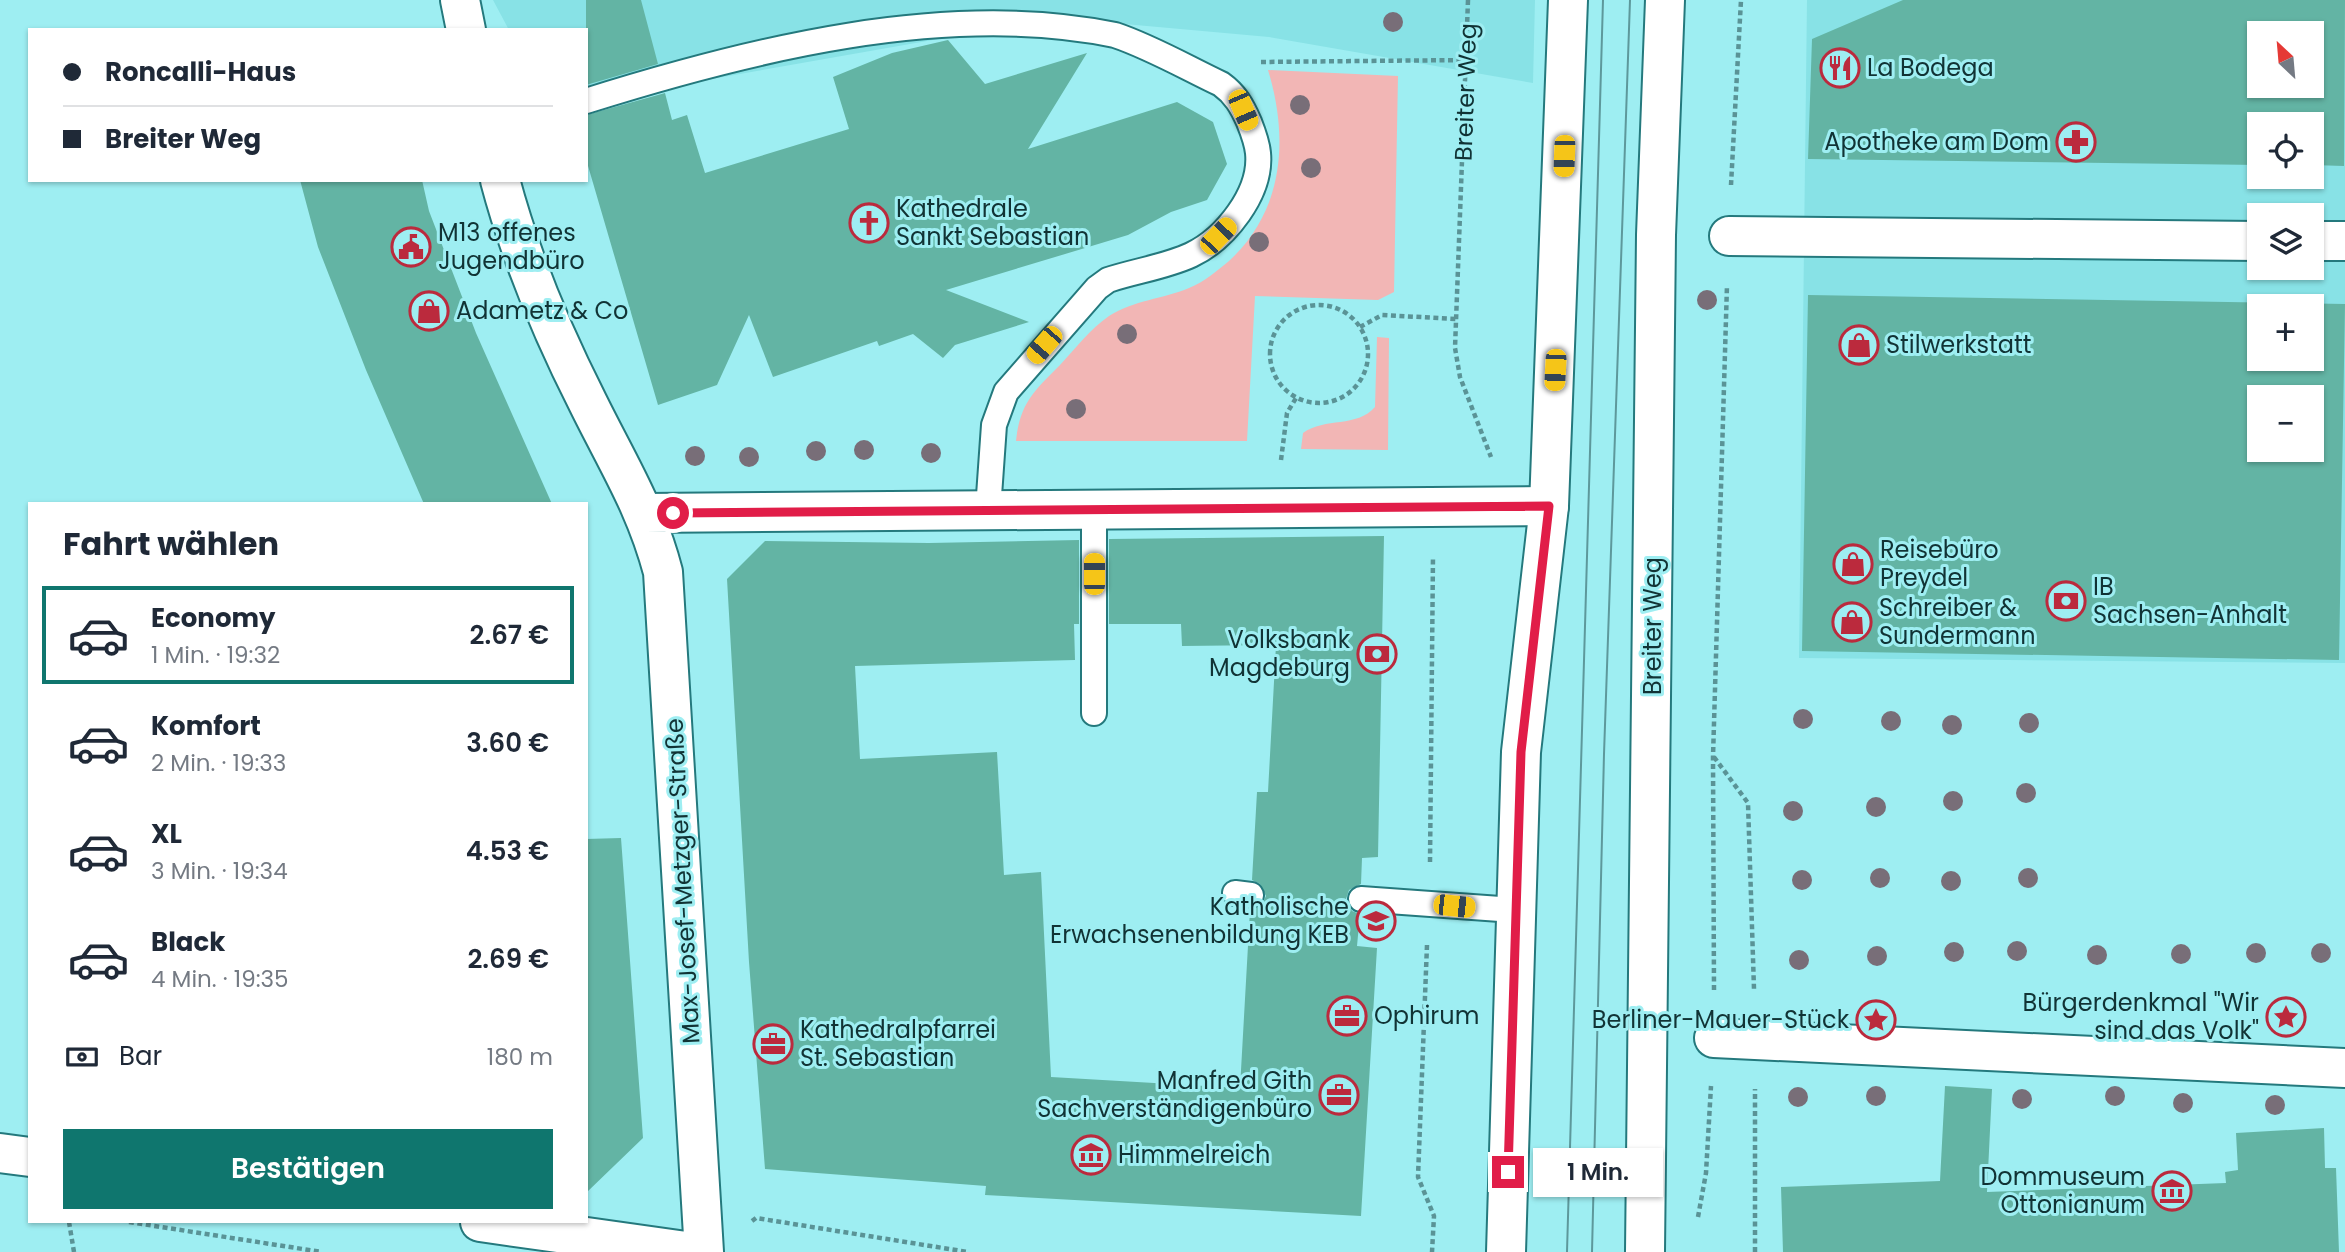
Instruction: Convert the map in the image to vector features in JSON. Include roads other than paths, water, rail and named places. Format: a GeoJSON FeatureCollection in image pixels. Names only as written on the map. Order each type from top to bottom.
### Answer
{"type":"FeatureCollection","features":[{"type":"Feature","properties":{"kind":"street"},"geometry":{"type":"LineString","coordinates":[[460,0],[466,28]]}},
{"type":"Feature","properties":{"kind":"street"},"geometry":{"type":"LineString","coordinates":[[1506,1252],[1514,910],[1521,752],[1549,506],[1569,0]]}},
{"type":"Feature","properties":{"kind":"street","name":"Breiter Weg"},"geometry":{"type":"LineString","coordinates":[[1645,1252],[1656,235],[1665,0]]}},
{"type":"Feature","properties":{"kind":"street","name":"Max-Josef-Metzger-Straße"},"geometry":{"type":"LineString","coordinates":[[501,182],[536,295],[645,513],[667,594],[704,1252]]}},
{"type":"Feature","properties":{"kind":"street"},"geometry":{"type":"LineString","coordinates":[[1729,236],[2247,241]]}},
{"type":"Feature","properties":{"kind":"street"},"geometry":{"type":"LineString","coordinates":[[2324,241],[2345,241]]}},
{"type":"Feature","properties":{"kind":"street"},"geometry":{"type":"LineString","coordinates":[[645,513],[1549,506]]}},
{"type":"Feature","properties":{"kind":"street"},"geometry":{"type":"LineString","coordinates":[[1714,1038],[2345,1068]]}},
{"type":"Feature","properties":{"kind":"street"},"geometry":{"type":"LineString","coordinates":[[0,1153],[28,1157]]}},
{"type":"Feature","properties":{"kind":"street"},"geometry":{"type":"LineString","coordinates":[[487,1223],[693,1252]]}},
{"type":"Feature","properties":{"kind":"lane"},"geometry":{"type":"LineString","coordinates":[[588,101],[733,55],[797,40],[967,15],[1065,24],[1116,35],[1221,84],[1233,93],[1247,119],[1258,154],[1256,176],[1248,197],[1234,219],[1218,236],[1192,255],[1115,277],[1097,288],[1013,382],[994,425],[989,510]]}},
{"type":"Feature","properties":{"kind":"lane"},"geometry":{"type":"LineString","coordinates":[[1094,509],[1094,713]]}},
{"type":"Feature","properties":{"kind":"lane"},"geometry":{"type":"LineString","coordinates":[[1361,899],[1514,910]]}},
{"type":"Feature","properties":{"kind":"tram line"},"geometry":{"type":"LineString","coordinates":[[1567,1252],[1603,0]]}},
{"type":"Feature","properties":{"kind":"tram line"},"geometry":{"type":"LineString","coordinates":[[1592,1252],[1604,754],[1630,0]]}},
{"type":"Feature","properties":{"kind":"place","name":"La Bodega"},"geometry":{"type":"Point","coordinates":[1840,68]}},
{"type":"Feature","properties":{"kind":"place","name":"Apotheke am Dom"},"geometry":{"type":"Point","coordinates":[2076,142]}},
{"type":"Feature","properties":{"kind":"place","name":"Kathedrale Sankt Sebastian"},"geometry":{"type":"Point","coordinates":[869,223]}},
{"type":"Feature","properties":{"kind":"place","name":"M13 offenes Jugendbüro"},"geometry":{"type":"Point","coordinates":[411,247]}},
{"type":"Feature","properties":{"kind":"place","name":"Adametz & Co"},"geometry":{"type":"Point","coordinates":[429,311]}},
{"type":"Feature","properties":{"kind":"place","name":"Stilwerkstatt"},"geometry":{"type":"Point","coordinates":[1859,345]}},
{"type":"Feature","properties":{"kind":"place","name":"Reisebüro Preydel"},"geometry":{"type":"Point","coordinates":[1853,564]}},
{"type":"Feature","properties":{"kind":"place","name":"IB Sachsen-Anhalt"},"geometry":{"type":"Point","coordinates":[2066,601]}},
{"type":"Feature","properties":{"kind":"place","name":"Schreiber & Sundermann"},"geometry":{"type":"Point","coordinates":[1852,622]}},
{"type":"Feature","properties":{"kind":"place","name":"Volksbank Magdeburg"},"geometry":{"type":"Point","coordinates":[1377,654]}},
{"type":"Feature","properties":{"kind":"place","name":"Katholische Erwachsenenbildung KEB"},"geometry":{"type":"Point","coordinates":[1376,921]}},
{"type":"Feature","properties":{"kind":"place","name":"Ophirum"},"geometry":{"type":"Point","coordinates":[1347,1016]}},
{"type":"Feature","properties":{"kind":"place","name":"Bürgerdenkmal \"Wir sind das Volk\""},"geometry":{"type":"Point","coordinates":[2286,1017]}},
{"type":"Feature","properties":{"kind":"place","name":"Berliner-Mauer-Stück"},"geometry":{"type":"Point","coordinates":[1876,1020]}},
{"type":"Feature","properties":{"kind":"place","name":"Kathedralpfarrei St. Sebastian"},"geometry":{"type":"Point","coordinates":[773,1044]}},
{"type":"Feature","properties":{"kind":"place","name":"Manfred Gith Sachverständigenbüro"},"geometry":{"type":"Point","coordinates":[1339,1095]}},
{"type":"Feature","properties":{"kind":"place","name":"Himmelreich"},"geometry":{"type":"Point","coordinates":[1091,1155]}},
{"type":"Feature","properties":{"kind":"place","name":"Dommuseum Ottonianum"},"geometry":{"type":"Point","coordinates":[2172,1191]}}]}
